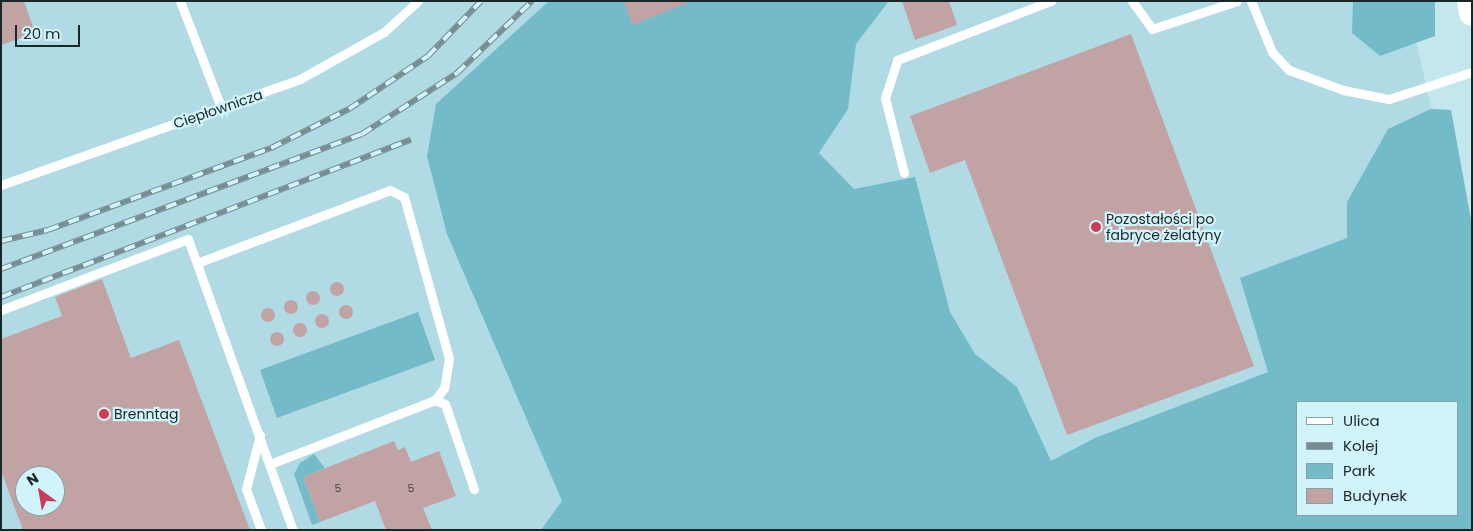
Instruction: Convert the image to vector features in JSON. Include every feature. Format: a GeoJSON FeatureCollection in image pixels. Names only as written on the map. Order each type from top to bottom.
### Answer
{"type":"FeatureCollection","features":[{"type":"Feature","properties":{"kind":"main road"},"geometry":{"type":"LineString","coordinates":[[1470,1],[1472,13]]}},
{"type":"Feature","properties":{"kind":"lane"},"geometry":{"type":"LineString","coordinates":[[180,1],[222,107]]}},
{"type":"Feature","properties":{"kind":"lane","name":"Ciepłownicza"},"geometry":{"type":"LineString","coordinates":[[1,185],[300,79],[384,32],[418,1]]}},
{"type":"Feature","properties":{"kind":"lane"},"geometry":{"type":"LineString","coordinates":[[904,173],[885,98],[897,60],[1051,1]]}},
{"type":"Feature","properties":{"kind":"lane"},"geometry":{"type":"LineString","coordinates":[[1132,1],[1152,29],[1237,1]]}},
{"type":"Feature","properties":{"kind":"lane"},"geometry":{"type":"LineString","coordinates":[[1251,1],[1272,52],[1289,70],[1343,90],[1388,99],[1472,72]]}},
{"type":"Feature","properties":{"kind":"lane"},"geometry":{"type":"LineString","coordinates":[[197,263],[390,190],[404,197],[448,358],[450,374],[435,400],[270,464]]}},
{"type":"Feature","properties":{"kind":"lane"},"geometry":{"type":"LineString","coordinates":[[1,310],[188,239],[260,434],[293,530]]}},
{"type":"Feature","properties":{"kind":"lane"},"geometry":{"type":"LineString","coordinates":[[435,400],[445,404],[474,489]]}},
{"type":"Feature","properties":{"kind":"lane"},"geometry":{"type":"LineString","coordinates":[[260,434],[246,489],[261,530]]}},
{"type":"Feature","properties":{"kind":"shaded area"},"geometry":{"type":"Polygon","coordinates":[[[1,1],[1407,1],[1472,288],[1472,530],[1,530],[1,1]]]}},
{"type":"Feature","properties":{"kind":"green space"},"geometry":{"type":"Polygon","coordinates":[[[549,1],[889,1],[856,44],[848,109],[819,153],[854,189],[915,177],[950,312],[975,354],[1017,387],[1051,461],[1095,438],[1268,372],[1240,278],[1347,238],[1347,202],[1388,129],[1431,109],[1451,110],[1472,225],[1472,530],[541,530],[562,501],[447,234],[427,156],[436,104],[549,1]]]}},
{"type":"Feature","properties":{"kind":"green space"},"geometry":{"type":"Polygon","coordinates":[[[1353,1],[1435,1],[1435,36],[1380,56],[1352,33],[1353,1]]]}},
{"type":"Feature","properties":{"kind":"green space"},"geometry":{"type":"Polygon","coordinates":[[[418,312],[435,360],[277,418],[260,370],[418,312]]]}},
{"type":"Feature","properties":{"kind":"green space"},"geometry":{"type":"Polygon","coordinates":[[[314,454],[325,468],[303,477],[320,522],[312,525],[294,474],[300,463],[314,454]]]}},
{"type":"Feature","properties":{"kind":"building"},"geometry":{"type":"Polygon","coordinates":[[[1,1],[24,1],[35,33],[1,45],[1,1]]]}},
{"type":"Feature","properties":{"kind":"building"},"geometry":{"type":"Polygon","coordinates":[[[624,1],[692,1],[632,25],[624,1]]]}},
{"type":"Feature","properties":{"kind":"building"},"geometry":{"type":"Polygon","coordinates":[[[902,1],[949,1],[957,25],[915,40],[902,1]]]}},
{"type":"Feature","properties":{"kind":"building","name":"Pozostałości po fabryce żelatyny"},"geometry":{"type":"Polygon","coordinates":[[[1131,34],[1254,366],[1067,435],[965,160],[930,173],[910,116],[1131,34]]]}},
{"type":"Feature","properties":{"kind":"building","name":"Brenntag"},"geometry":{"type":"Polygon","coordinates":[[[102,279],[131,358],[179,340],[250,530],[23,530],[18,516],[65,516],[65,466],[15,466],[15,509],[1,471],[1,339],[62,316],[55,297],[102,279]]]}},
{"type":"Feature","properties":{"kind":"building"},"geometry":{"type":"Polygon","coordinates":[[[334,282],[340,282],[344,289],[340,296],[334,296],[330,292],[330,286],[334,282]]]}},
{"type":"Feature","properties":{"kind":"building"},"geometry":{"type":"Polygon","coordinates":[[[310,291],[316,291],[320,298],[316,305],[310,305],[306,301],[306,295],[310,291]]]}},
{"type":"Feature","properties":{"kind":"building"},"geometry":{"type":"Polygon","coordinates":[[[288,300],[294,300],[298,307],[294,314],[288,314],[284,310],[284,304],[288,300]]]}},
{"type":"Feature","properties":{"kind":"building"},"geometry":{"type":"Polygon","coordinates":[[[343,305],[349,305],[353,312],[349,319],[343,319],[339,315],[339,309],[343,305]]]}},
{"type":"Feature","properties":{"kind":"building"},"geometry":{"type":"Polygon","coordinates":[[[265,308],[271,308],[275,315],[271,322],[265,322],[261,318],[261,312],[265,308]]]}},
{"type":"Feature","properties":{"kind":"building"},"geometry":{"type":"Polygon","coordinates":[[[319,314],[325,314],[329,321],[325,328],[319,328],[315,324],[315,318],[319,314]]]}},
{"type":"Feature","properties":{"kind":"building"},"geometry":{"type":"Polygon","coordinates":[[[297,323],[303,323],[307,330],[303,337],[297,337],[293,333],[293,327],[297,323]]]}},
{"type":"Feature","properties":{"kind":"building"},"geometry":{"type":"Polygon","coordinates":[[[274,332],[280,332],[284,339],[280,346],[274,346],[270,342],[270,336],[274,332]]]}},
{"type":"Feature","properties":{"kind":"building"},"geometry":{"type":"Polygon","coordinates":[[[394,441],[398,450],[405,447],[411,462],[439,451],[456,496],[423,508],[432,530],[386,530],[375,501],[320,522],[303,477],[394,441]]]}},
{"type":"Feature","properties":{"kind":"railway"},"geometry":{"type":"LineString","coordinates":[[1,241],[48,230],[271,148],[349,109],[428,56],[481,1]]}},
{"type":"Feature","properties":{"kind":"railway"},"geometry":{"type":"LineString","coordinates":[[1,269],[362,134],[457,73],[532,1]]}},
{"type":"Feature","properties":{"kind":"railway"},"geometry":{"type":"LineString","coordinates":[[1,297],[411,140]]}},
{"type":"Feature","properties":{"kind":"place","name":"Pozostałości po fabryce żelatyny"},"geometry":{"type":"Point","coordinates":[1096,227]}},
{"type":"Feature","properties":{"kind":"place","name":"Brenntag"},"geometry":{"type":"Point","coordinates":[104,414]}}]}
